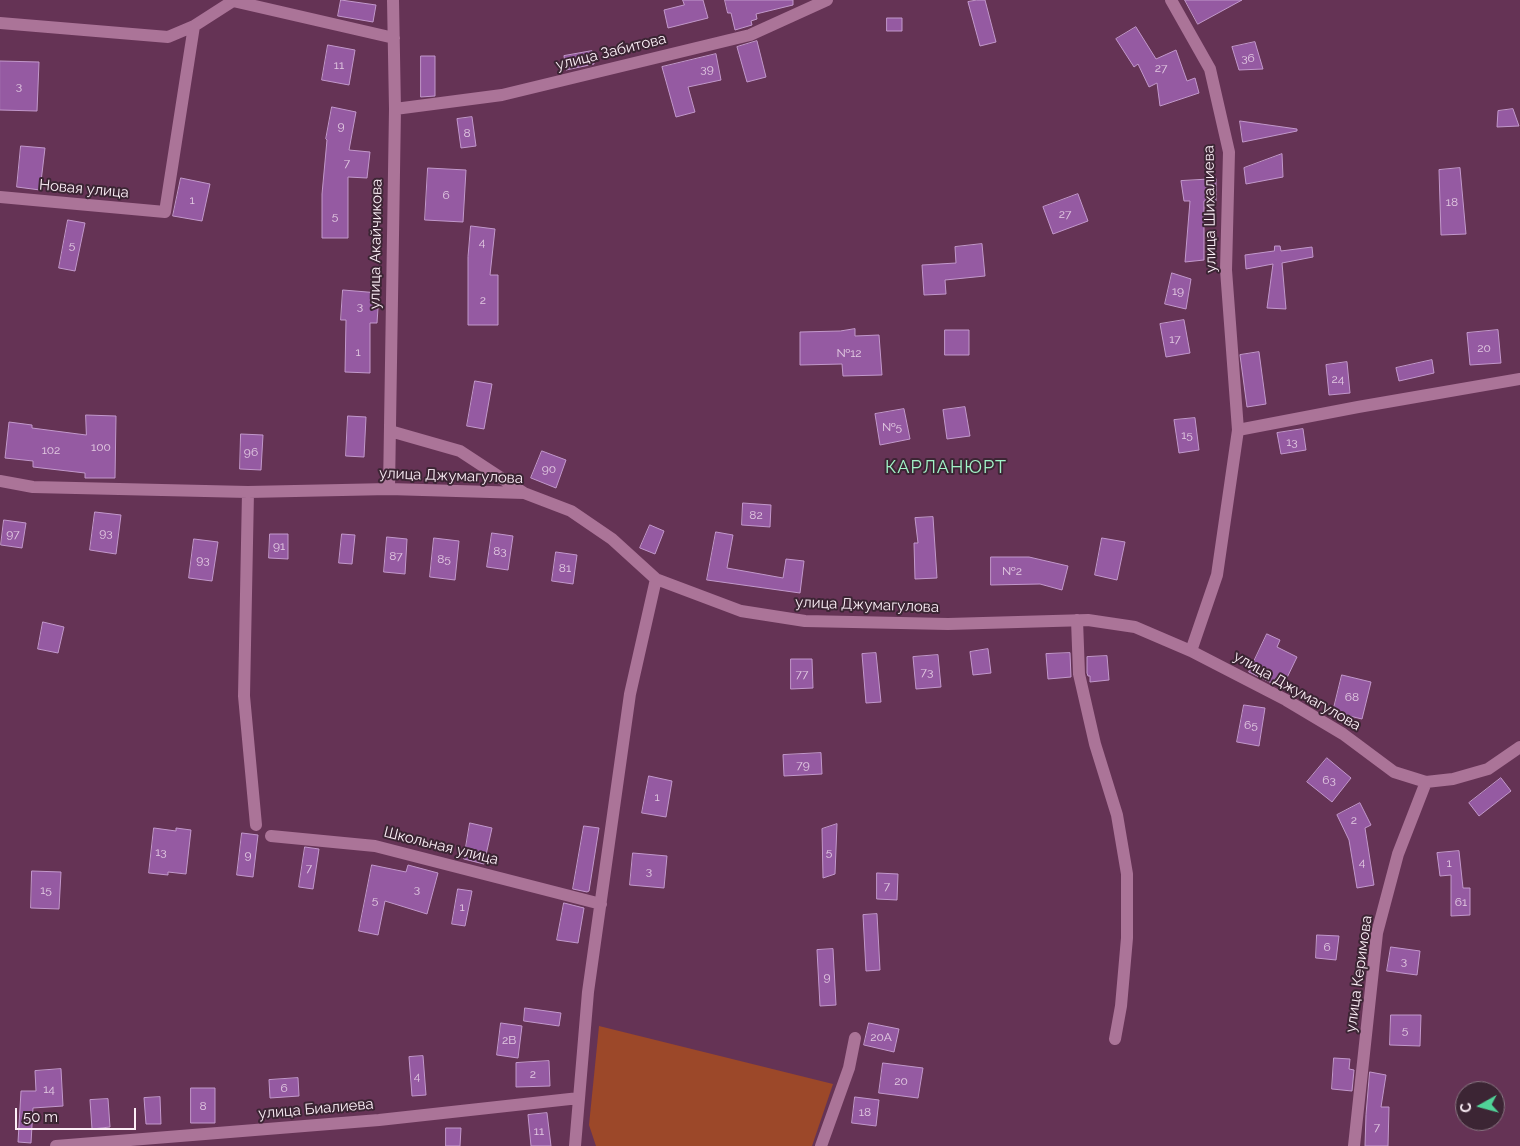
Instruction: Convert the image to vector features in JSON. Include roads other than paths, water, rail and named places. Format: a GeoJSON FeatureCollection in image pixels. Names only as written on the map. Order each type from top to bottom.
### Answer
{"type":"FeatureCollection","features":[{"type":"Feature","properties":{"kind":"street","name":"улица Акайчикова"},"geometry":{"type":"LineString","coordinates":[[389,489],[395,108],[393,0]]}},
{"type":"Feature","properties":{"kind":"street","name":"улица Забитова"},"geometry":{"type":"LineString","coordinates":[[395,108],[502,95],[750,35],[827,0]]}},
{"type":"Feature","properties":{"kind":"street","name":"улица Шихалиева"},"geometry":{"type":"LineString","coordinates":[[1171,0],[1210,69],[1229,152],[1226,270],[1238,430],[1217,575],[1191,651]]}},
{"type":"Feature","properties":{"kind":"street"},"geometry":{"type":"LineString","coordinates":[[0,23],[168,37],[194,26],[233,1],[394,38]]}},
{"type":"Feature","properties":{"kind":"street","name":"Новая улица"},"geometry":{"type":"LineString","coordinates":[[0,197],[165,212],[194,26]]}},
{"type":"Feature","properties":{"kind":"street"},"geometry":{"type":"LineString","coordinates":[[1238,430],[1520,378]]}},
{"type":"Feature","properties":{"kind":"street"},"geometry":{"type":"LineString","coordinates":[[390,431],[460,452],[524,493]]}},
{"type":"Feature","properties":{"kind":"street","name":"улица Джумагулова"},"geometry":{"type":"LineString","coordinates":[[0,481],[33,487],[248,492],[389,489],[524,493],[571,511],[612,539],[656,579],[741,611],[805,621],[948,624],[1088,620],[1135,627],[1191,651],[1286,700],[1343,734],[1394,772],[1426,782],[1453,779],[1488,769],[1520,747]]}},
{"type":"Feature","properties":{"kind":"street"},"geometry":{"type":"LineString","coordinates":[[248,492],[244,696],[256,826]]}},
{"type":"Feature","properties":{"kind":"street"},"geometry":{"type":"LineString","coordinates":[[575,1146],[588,992],[630,694],[656,579]]}},
{"type":"Feature","properties":{"kind":"street"},"geometry":{"type":"LineString","coordinates":[[1077,620],[1079,674],[1095,744],[1116,815],[1127,874],[1127,938],[1121,1006],[1115,1039]]}},
{"type":"Feature","properties":{"kind":"street","name":"улица Керимова"},"geometry":{"type":"LineString","coordinates":[[1354,1146],[1377,933],[1398,854],[1426,782]]}},
{"type":"Feature","properties":{"kind":"street","name":"Школьная улица"},"geometry":{"type":"LineString","coordinates":[[271,836],[375,846],[601,904]]}},
{"type":"Feature","properties":{"kind":"street"},"geometry":{"type":"LineString","coordinates":[[821,1146],[849,1068],[855,1038]]}},
{"type":"Feature","properties":{"kind":"street","name":"улица Биалиева"},"geometry":{"type":"LineString","coordinates":[[56,1146],[379,1120],[579,1098]]}},
{"type":"Feature","properties":{"kind":"district","name":"КАРЛАНЮРТ"},"geometry":{"type":"Point","coordinates":[946,468]}}]}
